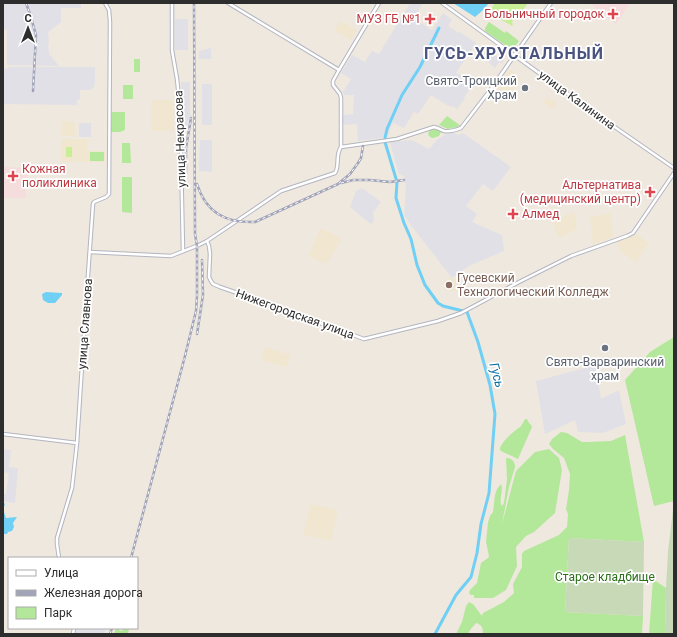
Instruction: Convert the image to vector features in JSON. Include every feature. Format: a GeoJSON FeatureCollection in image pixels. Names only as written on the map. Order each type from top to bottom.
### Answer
{"type":"FeatureCollection","features":[{"type":"Feature","properties":{"kind":"main road","name":"улица Славнова"},"geometry":{"type":"LineString","coordinates":[[59,557],[57,538],[72,488],[77,443],[93,204],[94,202],[106,198],[109,194],[110,17],[109,10],[105,3]]}},
{"type":"Feature","properties":{"kind":"main road","name":"улица Некрасова"},"geometry":{"type":"LineString","coordinates":[[172,3],[172,50],[180,107],[183,251]]}},
{"type":"Feature","properties":{"kind":"main road"},"geometry":{"type":"LineString","coordinates":[[228,3],[339,70]]}},
{"type":"Feature","properties":{"kind":"main road"},"geometry":{"type":"LineString","coordinates":[[90,252],[171,256],[207,241],[281,191],[335,173],[337,170],[338,153],[341,147],[341,98],[340,94],[332,84],[379,3]]}},
{"type":"Feature","properties":{"kind":"main road","name":"улица Калинина"},"geometry":{"type":"LineString","coordinates":[[442,3],[674,168]]}},
{"type":"Feature","properties":{"kind":"main road"},"geometry":{"type":"LineString","coordinates":[[341,147],[397,139],[434,127],[446,131],[461,128],[491,89],[551,3]]}},
{"type":"Feature","properties":{"kind":"main road","name":"Нижегородская улица"},"geometry":{"type":"LineString","coordinates":[[207,241],[210,254],[209,277],[213,284],[364,339],[440,320],[461,313],[571,256],[627,236],[632,233],[674,174]]}},
{"type":"Feature","properties":{"kind":"main road"},"geometry":{"type":"LineString","coordinates":[[3,434],[77,443]]}},
{"type":"Feature","properties":{"kind":"shaded area"},"geometry":{"type":"Polygon","coordinates":[[[3,3],[81,4],[81,8],[61,8],[61,22],[48,32],[49,54],[59,66],[7,65],[7,30],[3,29],[3,3]]]}},
{"type":"Feature","properties":{"kind":"shaded area"},"geometry":{"type":"Polygon","coordinates":[[[409,3],[423,3],[413,18],[432,30],[443,13],[452,20],[448,26],[476,43],[456,73],[474,84],[457,109],[453,106],[447,105],[431,95],[418,114],[414,112],[404,128],[393,123],[387,137],[358,141],[357,124],[343,125],[343,115],[353,114],[354,95],[344,95],[343,92],[351,79],[341,73],[352,55],[365,62],[372,51],[379,54],[409,3]]]}},
{"type":"Feature","properties":{"kind":"shaded area","name":"Больничный городок"},"geometry":{"type":"Polygon","coordinates":[[[589,3],[630,3],[616,24],[589,3]]]}},
{"type":"Feature","properties":{"kind":"shaded area"},"geometry":{"type":"Polygon","coordinates":[[[175,19],[188,19],[188,50],[175,50],[175,19]]]}},
{"type":"Feature","properties":{"kind":"shaded area"},"geometry":{"type":"Polygon","coordinates":[[[340,21],[357,30],[351,40],[334,31],[340,21]]]}},
{"type":"Feature","properties":{"kind":"shaded area"},"geometry":{"type":"Polygon","coordinates":[[[211,48],[211,59],[199,59],[199,51],[211,48]]]}},
{"type":"Feature","properties":{"kind":"shaded area"},"geometry":{"type":"Polygon","coordinates":[[[494,54],[504,61],[502,63],[499,62],[495,68],[488,62],[494,54]]]}},
{"type":"Feature","properties":{"kind":"shaded area"},"geometry":{"type":"Polygon","coordinates":[[[9,67],[95,67],[94,87],[90,90],[80,90],[80,99],[77,100],[77,105],[3,104],[3,69],[7,69],[9,67]]]}},
{"type":"Feature","properties":{"kind":"shaded area"},"geometry":{"type":"Polygon","coordinates":[[[509,69],[521,78],[508,97],[496,87],[509,69]]]}},
{"type":"Feature","properties":{"kind":"shaded area"},"geometry":{"type":"Polygon","coordinates":[[[181,82],[190,82],[190,115],[186,127],[182,127],[181,82]]]}},
{"type":"Feature","properties":{"kind":"shaded area"},"geometry":{"type":"Polygon","coordinates":[[[202,84],[212,84],[212,125],[202,125],[202,84]]]}},
{"type":"Feature","properties":{"kind":"shaded area"},"geometry":{"type":"Polygon","coordinates":[[[548,97],[557,103],[553,109],[543,103],[548,97]]]}},
{"type":"Feature","properties":{"kind":"shaded area"},"geometry":{"type":"Polygon","coordinates":[[[151,100],[174,100],[174,131],[151,131],[151,100]]]}},
{"type":"Feature","properties":{"kind":"shaded area"},"geometry":{"type":"Polygon","coordinates":[[[62,121],[75,122],[75,136],[62,136],[62,121]]]}},
{"type":"Feature","properties":{"kind":"shaded area"},"geometry":{"type":"Polygon","coordinates":[[[79,123],[91,123],[91,137],[79,137],[79,123]]]}},
{"type":"Feature","properties":{"kind":"shaded area"},"geometry":{"type":"Polygon","coordinates":[[[453,132],[458,135],[463,133],[511,167],[493,191],[483,184],[466,206],[477,214],[472,222],[502,235],[504,251],[469,266],[452,278],[404,215],[406,188],[404,176],[399,174],[390,142],[412,140],[429,149],[437,140],[446,134],[453,132]]]}},
{"type":"Feature","properties":{"kind":"shaded area"},"geometry":{"type":"Polygon","coordinates":[[[61,139],[87,139],[87,151],[105,151],[105,162],[61,162],[61,139]]]}},
{"type":"Feature","properties":{"kind":"shaded area"},"geometry":{"type":"Polygon","coordinates":[[[200,140],[212,140],[212,172],[199,171],[200,140]]]}},
{"type":"Feature","properties":{"kind":"shaded area"},"geometry":{"type":"Polygon","coordinates":[[[3,167],[27,168],[26,198],[3,198],[3,167]]]}},
{"type":"Feature","properties":{"kind":"shaded area"},"geometry":{"type":"Polygon","coordinates":[[[362,188],[381,202],[373,212],[374,220],[371,224],[350,207],[356,191],[362,188]]]}},
{"type":"Feature","properties":{"kind":"shaded area"},"geometry":{"type":"Polygon","coordinates":[[[574,212],[577,229],[559,238],[552,222],[574,212]]]}},
{"type":"Feature","properties":{"kind":"shaded area"},"geometry":{"type":"Polygon","coordinates":[[[611,213],[613,237],[593,245],[590,217],[611,213]]]}},
{"type":"Feature","properties":{"kind":"shaded area"},"geometry":{"type":"Polygon","coordinates":[[[321,228],[342,239],[326,264],[308,256],[321,228]]]}},
{"type":"Feature","properties":{"kind":"shaded area"},"geometry":{"type":"Polygon","coordinates":[[[636,234],[649,243],[636,262],[620,251],[617,242],[636,234]]]}},
{"type":"Feature","properties":{"kind":"shaded area"},"geometry":{"type":"Polygon","coordinates":[[[453,277],[460,291],[447,291],[443,282],[453,277]]]}},
{"type":"Feature","properties":{"kind":"shaded area"},"geometry":{"type":"Polygon","coordinates":[[[264,347],[291,355],[287,367],[261,360],[264,347]]]}},
{"type":"Feature","properties":{"kind":"shaded area"},"geometry":{"type":"Polygon","coordinates":[[[595,363],[601,399],[619,390],[626,424],[603,433],[578,432],[575,420],[545,434],[536,381],[581,369],[595,363]]]}},
{"type":"Feature","properties":{"kind":"shaded area"},"geometry":{"type":"Polygon","coordinates":[[[3,449],[11,450],[9,467],[18,468],[15,503],[3,501],[3,494],[6,494],[9,473],[3,472],[3,449]]]}},
{"type":"Feature","properties":{"kind":"shaded area"},"geometry":{"type":"Polygon","coordinates":[[[311,504],[338,510],[331,541],[303,535],[311,504]]]}},
{"type":"Feature","properties":{"kind":"shaded area"},"geometry":{"type":"Polygon","coordinates":[[[76,629],[106,629],[104,634],[75,634],[76,629]]]}},
{"type":"Feature","properties":{"kind":"green space"},"geometry":{"type":"Polygon","coordinates":[[[495,3],[528,3],[516,20],[513,19],[512,26],[494,16],[493,12],[490,10],[495,3]]]}},
{"type":"Feature","properties":{"kind":"green space"},"geometry":{"type":"Polygon","coordinates":[[[489,22],[505,33],[506,31],[519,41],[512,50],[485,31],[485,28],[489,22]]]}},
{"type":"Feature","properties":{"kind":"green space"},"geometry":{"type":"Polygon","coordinates":[[[134,59],[140,59],[140,72],[134,72],[134,59]]]}},
{"type":"Feature","properties":{"kind":"green space"},"geometry":{"type":"Polygon","coordinates":[[[123,85],[133,85],[133,99],[123,99],[123,85]]]}},
{"type":"Feature","properties":{"kind":"green space"},"geometry":{"type":"Polygon","coordinates":[[[112,112],[125,112],[125,130],[120,132],[111,132],[112,112]]]}},
{"type":"Feature","properties":{"kind":"green space"},"geometry":{"type":"Polygon","coordinates":[[[447,116],[461,126],[448,129],[439,125],[447,116]]]}},
{"type":"Feature","properties":{"kind":"green space"},"geometry":{"type":"Polygon","coordinates":[[[437,129],[441,132],[439,136],[433,138],[430,137],[428,134],[430,130],[437,129]]]}},
{"type":"Feature","properties":{"kind":"green space"},"geometry":{"type":"Polygon","coordinates":[[[122,143],[130,143],[131,163],[122,163],[122,143]]]}},
{"type":"Feature","properties":{"kind":"green space"},"geometry":{"type":"Polygon","coordinates":[[[66,147],[72,147],[72,157],[66,157],[66,147]]]}},
{"type":"Feature","properties":{"kind":"green space"},"geometry":{"type":"Polygon","coordinates":[[[90,152],[104,152],[104,161],[90,161],[90,152]]]}},
{"type":"Feature","properties":{"kind":"green space"},"geometry":{"type":"Polygon","coordinates":[[[122,177],[132,177],[132,213],[122,212],[122,177]]]}},
{"type":"Feature","properties":{"kind":"green space"},"geometry":{"type":"Polygon","coordinates":[[[674,337],[674,501],[654,506],[625,380],[650,352],[674,337]]]}},
{"type":"Feature","properties":{"kind":"green space"},"geometry":{"type":"Polygon","coordinates":[[[525,419],[527,419],[532,427],[518,459],[503,452],[500,448],[506,439],[521,426],[525,419]]]}},
{"type":"Feature","properties":{"kind":"green space"},"geometry":{"type":"Polygon","coordinates":[[[561,432],[567,433],[582,442],[611,441],[625,435],[644,542],[569,538],[565,612],[643,616],[642,634],[483,634],[482,627],[476,623],[468,634],[456,634],[462,622],[466,606],[469,602],[473,604],[482,616],[483,613],[504,602],[514,593],[513,584],[522,567],[522,554],[524,551],[559,535],[567,527],[568,514],[566,509],[570,474],[564,458],[549,444],[552,439],[561,432]]]}},
{"type":"Feature","properties":{"kind":"green space"},"geometry":{"type":"Polygon","coordinates":[[[549,449],[559,458],[562,470],[555,513],[534,532],[526,536],[516,547],[517,566],[506,590],[493,598],[474,598],[474,595],[469,593],[477,583],[481,563],[489,556],[486,542],[488,522],[493,512],[497,489],[501,484],[502,506],[504,503],[507,479],[506,458],[513,460],[515,467],[509,487],[502,524],[516,471],[535,452],[549,449]]]}},
{"type":"Feature","properties":{"kind":"green space"},"geometry":{"type":"Polygon","coordinates":[[[674,501],[674,634],[665,634],[668,552],[674,501]]]}},
{"type":"Feature","properties":{"kind":"green space","name":"Старое кладбище"},"geometry":{"type":"Polygon","coordinates":[[[569,538],[644,542],[643,616],[565,612],[569,538]]]}},
{"type":"Feature","properties":{"kind":"green space"},"geometry":{"type":"Polygon","coordinates":[[[653,579],[666,588],[665,634],[649,634],[653,579]]]}},
{"type":"Feature","properties":{"kind":"green space"},"geometry":{"type":"Polygon","coordinates":[[[116,629],[121,631],[124,629],[129,629],[128,634],[114,634],[116,629]]]}},
{"type":"Feature","properties":{"kind":"water"},"geometry":{"type":"Polygon","coordinates":[[[453,3],[489,3],[475,17],[453,3]]]}},
{"type":"Feature","properties":{"kind":"water"},"geometry":{"type":"Polygon","coordinates":[[[46,292],[62,293],[62,295],[55,303],[48,303],[43,300],[42,294],[46,292]]]}},
{"type":"Feature","properties":{"kind":"water"},"geometry":{"type":"Polygon","coordinates":[[[3,509],[6,518],[17,517],[13,523],[14,527],[12,531],[8,532],[7,534],[3,534],[3,509]]]}},
{"type":"Feature","properties":{"kind":"waterway","name":"Гусь"},"geometry":{"type":"LineString","coordinates":[[385,138],[387,129],[402,95],[420,67],[439,28]]}},
{"type":"Feature","properties":{"kind":"waterway","name":"Гусь"},"geometry":{"type":"LineString","coordinates":[[385,142],[397,182],[396,198],[411,239],[417,265],[425,285],[438,303],[443,306],[467,312],[478,342],[490,385],[495,414],[489,493],[481,524],[477,553],[471,577],[456,595],[435,634]]}},
{"type":"Feature","properties":{"kind":"railway"},"geometry":{"type":"LineString","coordinates":[[26,3],[36,35],[33,91]]}},
{"type":"Feature","properties":{"kind":"railway"},"geometry":{"type":"LineString","coordinates":[[131,557],[196,311],[197,246],[195,234],[194,3]]}},
{"type":"Feature","properties":{"kind":"railway"},"geometry":{"type":"LineString","coordinates":[[186,173],[186,148],[191,118]]}},
{"type":"Feature","properties":{"kind":"railway"},"geometry":{"type":"LineString","coordinates":[[197,184],[206,202],[218,214],[235,221],[255,222],[338,184],[350,174],[358,163],[361,158],[363,146]]}},
{"type":"Feature","properties":{"kind":"railway"},"geometry":{"type":"LineString","coordinates":[[341,183],[353,180],[390,182],[404,180]]}},
{"type":"Feature","properties":{"kind":"railway"},"geometry":{"type":"LineString","coordinates":[[197,334],[203,295],[202,260]]}},
{"type":"Feature","properties":{"kind":"railway"},"geometry":{"type":"LineString","coordinates":[[110,634],[112,629]]}},
{"type":"Feature","properties":{"kind":"place","name":"Больничный городок"},"geometry":{"type":"Point","coordinates":[613,14]}},
{"type":"Feature","properties":{"kind":"place","name":"МУЗ ГБ №1"},"geometry":{"type":"Point","coordinates":[430,19]}},
{"type":"Feature","properties":{"kind":"place","name":"Свято-Троицкий Храм"},"geometry":{"type":"Point","coordinates":[525,88]}},
{"type":"Feature","properties":{"kind":"place","name":"Кожная поликлиника"},"geometry":{"type":"Point","coordinates":[13,176]}},
{"type":"Feature","properties":{"kind":"place","name":"Альтернатива (медицинский центр)"},"geometry":{"type":"Point","coordinates":[650,192]}},
{"type":"Feature","properties":{"kind":"place","name":"Алмед"},"geometry":{"type":"Point","coordinates":[513,214]}},
{"type":"Feature","properties":{"kind":"place","name":"Гусевский Технологический Колледж"},"geometry":{"type":"Point","coordinates":[449,285]}},
{"type":"Feature","properties":{"kind":"place","name":"Свято-Варваринский храм"},"geometry":{"type":"Point","coordinates":[605,348]}},
{"type":"Feature","properties":{"kind":"district","name":"ГУСЬ-ХРУСТАЛЬНЫЙ"},"geometry":{"type":"Point","coordinates":[514,53]}}]}
